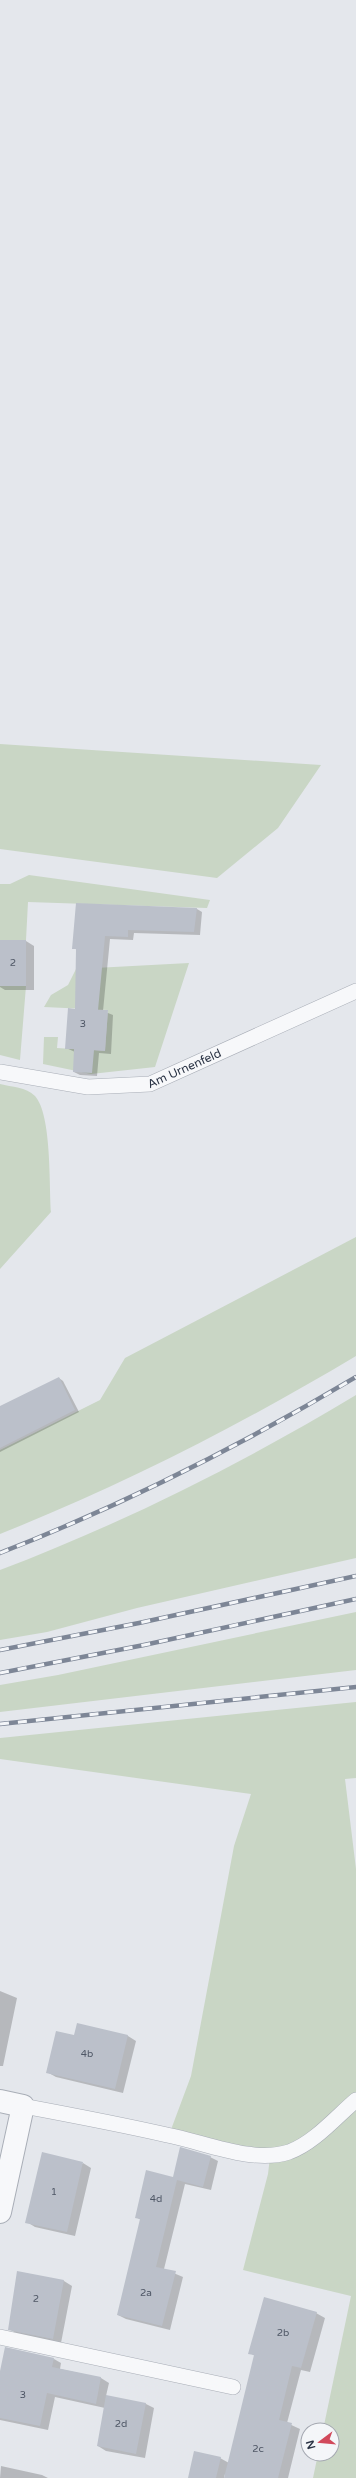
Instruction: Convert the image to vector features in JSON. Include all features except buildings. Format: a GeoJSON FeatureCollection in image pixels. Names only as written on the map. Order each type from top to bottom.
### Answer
{"type":"FeatureCollection","features":[{"type":"Feature","properties":{"kind":"street"},"geometry":{"type":"LineString","coordinates":[[0,2101],[24,2106],[0,2212]]}},
{"type":"Feature","properties":{"kind":"lane","name":"Am Urnenfeld"},"geometry":{"type":"LineString","coordinates":[[0,1072],[88,1087],[150,1084],[356,991]]}},
{"type":"Feature","properties":{"kind":"lane"},"geometry":{"type":"LineString","coordinates":[[24,2106],[270,2157],[290,2151],[306,2143],[356,2100]]}},
{"type":"Feature","properties":{"kind":"lane"},"geometry":{"type":"LineString","coordinates":[[0,2336],[233,2387]]}},
{"type":"Feature","properties":{"kind":"green space"},"geometry":{"type":"Polygon","coordinates":[[[0,744],[321,765],[278,828],[217,878],[0,849],[0,744]]]}},
{"type":"Feature","properties":{"kind":"green space"},"geometry":{"type":"Polygon","coordinates":[[[29,875],[210,900],[207,908],[28,902],[26,940],[0,940],[0,884],[10,884],[29,875]]]}},
{"type":"Feature","properties":{"kind":"green space"},"geometry":{"type":"Polygon","coordinates":[[[189,963],[155,1067],[91,1074],[43,1064],[44,1037],[58,1037],[57,1048],[105,1051],[108,1010],[44,1007],[51,995],[68,985],[76,969],[189,963]]]}},
{"type":"Feature","properties":{"kind":"green space"},"geometry":{"type":"Polygon","coordinates":[[[0,986],[26,986],[20,1060],[0,1055],[0,986]]]}},
{"type":"Feature","properties":{"kind":"green space"},"geometry":{"type":"Polygon","coordinates":[[[0,1084],[19,1088],[31,1093],[35,1096],[40,1105],[44,1118],[49,1151],[51,1212],[0,1269],[0,1084]]]}},
{"type":"Feature","properties":{"kind":"green space"},"geometry":{"type":"Polygon","coordinates":[[[356,1237],[356,1356],[270,1406],[137,1474],[0,1534],[0,1450],[100,1400],[125,1358],[356,1237]]]}},
{"type":"Feature","properties":{"kind":"green space"},"geometry":{"type":"Polygon","coordinates":[[[356,1395],[356,1558],[137,1608],[47,1632],[0,1640],[0,1570],[92,1532],[182,1490],[270,1444],[356,1395]]]}},
{"type":"Feature","properties":{"kind":"green space"},"geometry":{"type":"Polygon","coordinates":[[[356,1612],[356,1670],[0,1712],[0,1685],[58,1675],[356,1612]]]}},
{"type":"Feature","properties":{"kind":"green space"},"geometry":{"type":"Polygon","coordinates":[[[356,1702],[356,1778],[345,1779],[356,1869],[356,2478],[313,2478],[316,2462],[340,2462],[340,2422],[325,2422],[351,2296],[243,2270],[268,2174],[270,2157],[169,2135],[191,2076],[234,1846],[251,1794],[0,1759],[0,1738],[356,1702]]]}},
{"type":"Feature","properties":{"kind":"railway"},"geometry":{"type":"LineString","coordinates":[[0,1553],[137,1494],[226,1450],[356,1377]]}},
{"type":"Feature","properties":{"kind":"railway"},"geometry":{"type":"LineString","coordinates":[[0,1650],[139,1623],[356,1576]]}},
{"type":"Feature","properties":{"kind":"railway"},"geometry":{"type":"LineString","coordinates":[[0,1673],[144,1645],[356,1599]]}},
{"type":"Feature","properties":{"kind":"railway"},"geometry":{"type":"LineString","coordinates":[[0,1724],[356,1687]]}}]}
